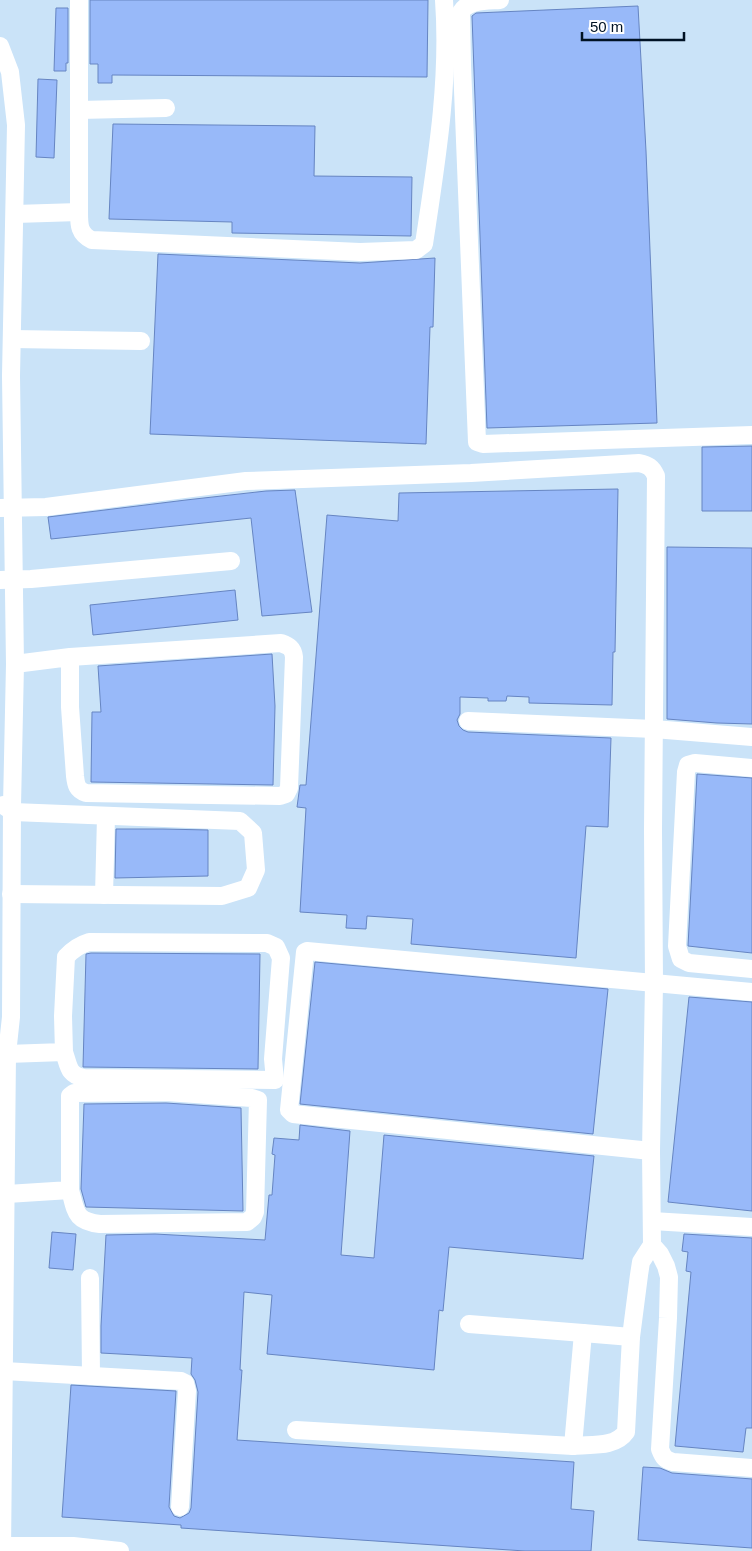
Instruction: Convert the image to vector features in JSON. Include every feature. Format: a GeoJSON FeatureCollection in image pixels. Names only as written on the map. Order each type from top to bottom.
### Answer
{"type":"FeatureCollection","features":[{"type":"Feature","properties":{"kind":"lane"},"geometry":{"type":"LineString","coordinates":[[79,0],[79,212],[80,228],[83,234],[92,240],[360,252],[416,250],[424,244],[446,71],[444,0]]}},
{"type":"Feature","properties":{"kind":"lane"},"geometry":{"type":"LineString","coordinates":[[500,0],[473,3],[466,6],[462,12],[462,64],[477,442],[484,444],[752,435]]}},
{"type":"Feature","properties":{"kind":"lane"},"geometry":{"type":"LineString","coordinates":[[0,46],[10,72],[16,125],[12,339],[6,509],[8,580],[15,664],[6,807],[11,894],[11,1017],[7,1054],[7,1194],[1,1547],[120,1551]]}},
{"type":"Feature","properties":{"kind":"lane"},"geometry":{"type":"LineString","coordinates":[[79,110],[166,108]]}},
{"type":"Feature","properties":{"kind":"lane"},"geometry":{"type":"LineString","coordinates":[[15,214],[79,212]]}},
{"type":"Feature","properties":{"kind":"lane"},"geometry":{"type":"LineString","coordinates":[[12,339],[141,341]]}},
{"type":"Feature","properties":{"kind":"lane"},"geometry":{"type":"LineString","coordinates":[[6,509],[46,508],[246,481],[471,473],[639,463],[646,464],[652,468],[656,476],[652,1245],[641,1262],[631,1337],[626,1432],[618,1440],[610,1443],[572,1446],[296,1430]]}},
{"type":"Feature","properties":{"kind":"lane"},"geometry":{"type":"LineString","coordinates":[[8,580],[231,561]]}},
{"type":"Feature","properties":{"kind":"lane"},"geometry":{"type":"LineString","coordinates":[[15,664],[70,657],[281,643],[289,646],[294,650],[294,657],[289,788],[286,794],[280,796],[250,796],[86,793],[79,790],[74,776],[70,708],[70,657]]}},
{"type":"Feature","properties":{"kind":"lane"},"geometry":{"type":"LineString","coordinates":[[468,721],[654,729],[752,737]]}},
{"type":"Feature","properties":{"kind":"lane"},"geometry":{"type":"LineString","coordinates":[[752,768],[695,763],[688,765],[682,831],[677,946],[681,959],[689,963],[752,969]]}},
{"type":"Feature","properties":{"kind":"lane"},"geometry":{"type":"LineString","coordinates":[[6,807],[106,817],[240,821],[253,833],[256,870],[248,888],[222,896],[11,894]]}},
{"type":"Feature","properties":{"kind":"lane"},"geometry":{"type":"LineString","coordinates":[[104,895],[106,817]]}},
{"type":"Feature","properties":{"kind":"lane"},"geometry":{"type":"LineString","coordinates":[[653,830],[682,831]]}},
{"type":"Feature","properties":{"kind":"lane"},"geometry":{"type":"LineString","coordinates":[[89,942],[267,943],[276,947],[281,958],[273,1059],[275,1080],[84,1078],[72,1073],[64,1052],[63,1016],[66,957],[79,945],[89,942]]}},
{"type":"Feature","properties":{"kind":"lane"},"geometry":{"type":"LineString","coordinates":[[651,1151],[292,1114],[289,1110],[304,954],[307,951],[752,992]]}},
{"type":"Feature","properties":{"kind":"lane"},"geometry":{"type":"LineString","coordinates":[[0,984],[11,970]]}},
{"type":"Feature","properties":{"kind":"lane"},"geometry":{"type":"LineString","coordinates":[[7,1054],[64,1052]]}},
{"type":"Feature","properties":{"kind":"lane"},"geometry":{"type":"LineString","coordinates":[[166,1092],[258,1100],[255,1212],[253,1218],[248,1222],[100,1224],[88,1222],[81,1219],[76,1213],[70,1190],[70,1096],[74,1093],[166,1092]]}},
{"type":"Feature","properties":{"kind":"lane"},"geometry":{"type":"LineString","coordinates":[[7,1194],[70,1190]]}},
{"type":"Feature","properties":{"kind":"lane"},"geometry":{"type":"LineString","coordinates":[[652,1221],[752,1227]]}},
{"type":"Feature","properties":{"kind":"lane"},"geometry":{"type":"LineString","coordinates":[[652,1245],[660,1254],[669,1277],[660,1449],[662,1456],[667,1461],[674,1462],[752,1468]]}},
{"type":"Feature","properties":{"kind":"lane"},"geometry":{"type":"LineString","coordinates":[[90,1278],[91,1376]]}},
{"type":"Feature","properties":{"kind":"lane"},"geometry":{"type":"LineString","coordinates":[[469,1324],[631,1337]]}},
{"type":"Feature","properties":{"kind":"lane"},"geometry":{"type":"LineString","coordinates":[[572,1446],[583,1333]]}},
{"type":"Feature","properties":{"kind":"lane"},"geometry":{"type":"LineString","coordinates":[[4,1370],[181,1380],[185,1382],[187,1391],[180,1507]]}},
{"type":"Feature","properties":{"kind":"building"},"geometry":{"type":"Polygon","coordinates":[[[90,0],[428,0],[427,77],[112,75],[112,83],[98,83],[98,64],[90,64],[90,0]]]}},
{"type":"Feature","properties":{"kind":"building"},"geometry":{"type":"Polygon","coordinates":[[[638,6],[657,423],[487,428],[472,16],[476,13],[638,6]]]}},
{"type":"Feature","properties":{"kind":"building"},"geometry":{"type":"Polygon","coordinates":[[[56,8],[68,8],[68,63],[66,63],[66,71],[54,71],[56,8]]]}},
{"type":"Feature","properties":{"kind":"building"},"geometry":{"type":"Polygon","coordinates":[[[38,79],[57,80],[54,158],[36,157],[38,79]]]}},
{"type":"Feature","properties":{"kind":"building"},"geometry":{"type":"Polygon","coordinates":[[[113,124],[315,126],[314,176],[412,177],[411,236],[232,233],[232,222],[109,219],[113,124]]]}},
{"type":"Feature","properties":{"kind":"building"},"geometry":{"type":"Polygon","coordinates":[[[158,254],[360,263],[435,258],[433,327],[430,327],[426,444],[150,434],[158,254]]]}},
{"type":"Feature","properties":{"kind":"building"},"geometry":{"type":"Polygon","coordinates":[[[752,446],[752,511],[702,511],[702,447],[752,446]]]}},
{"type":"Feature","properties":{"kind":"building"},"geometry":{"type":"Polygon","coordinates":[[[618,489],[615,652],[613,652],[612,705],[529,703],[529,697],[507,696],[506,701],[488,701],[488,698],[460,697],[460,714],[457,720],[459,726],[468,732],[611,738],[608,827],[586,826],[576,958],[411,944],[413,919],[367,916],[366,929],[346,928],[347,915],[300,912],[306,808],[297,807],[300,785],[306,785],[327,515],[398,521],[399,493],[618,489]]]}},
{"type":"Feature","properties":{"kind":"building"},"geometry":{"type":"Polygon","coordinates":[[[295,490],[312,612],[262,616],[251,518],[51,539],[48,517],[266,491],[295,490]]]}},
{"type":"Feature","properties":{"kind":"building"},"geometry":{"type":"Polygon","coordinates":[[[667,547],[752,548],[752,724],[667,719],[667,547]]]}},
{"type":"Feature","properties":{"kind":"building"},"geometry":{"type":"Polygon","coordinates":[[[235,590],[238,620],[93,635],[90,605],[235,590]]]}},
{"type":"Feature","properties":{"kind":"building"},"geometry":{"type":"Polygon","coordinates":[[[272,654],[275,706],[273,785],[91,782],[92,712],[101,712],[98,666],[272,654]]]}},
{"type":"Feature","properties":{"kind":"building"},"geometry":{"type":"Polygon","coordinates":[[[697,774],[752,778],[752,953],[688,946],[697,774]]]}},
{"type":"Feature","properties":{"kind":"building"},"geometry":{"type":"Polygon","coordinates":[[[116,829],[208,830],[208,876],[115,878],[116,829]]]}},
{"type":"Feature","properties":{"kind":"building"},"geometry":{"type":"Polygon","coordinates":[[[86,954],[260,954],[258,1069],[83,1067],[86,954]]]}},
{"type":"Feature","properties":{"kind":"building"},"geometry":{"type":"Polygon","coordinates":[[[315,962],[608,989],[593,1134],[300,1104],[315,962]]]}},
{"type":"Feature","properties":{"kind":"building"},"geometry":{"type":"Polygon","coordinates":[[[689,997],[752,1002],[752,1211],[668,1202],[689,997]]]}},
{"type":"Feature","properties":{"kind":"building"},"geometry":{"type":"Polygon","coordinates":[[[166,1103],[241,1108],[243,1211],[86,1207],[81,1189],[84,1104],[166,1103]]]}},
{"type":"Feature","properties":{"kind":"building"},"geometry":{"type":"Polygon","coordinates":[[[300,1125],[350,1131],[341,1255],[374,1258],[384,1135],[594,1156],[583,1259],[449,1247],[443,1311],[439,1310],[434,1370],[267,1354],[272,1295],[244,1292],[240,1370],[242,1370],[237,1440],[574,1462],[571,1509],[594,1511],[591,1551],[525,1551],[181,1528],[181,1525],[62,1517],[71,1385],[176,1391],[169,1507],[174,1516],[180,1518],[189,1513],[191,1508],[198,1392],[195,1380],[191,1374],[192,1358],[101,1353],[106,1235],[155,1234],[265,1240],[269,1195],[272,1195],[275,1155],[272,1154],[274,1138],[299,1140],[300,1125]]]}},
{"type":"Feature","properties":{"kind":"building"},"geometry":{"type":"Polygon","coordinates":[[[52,1232],[76,1234],[73,1270],[49,1268],[52,1232]]]}},
{"type":"Feature","properties":{"kind":"building"},"geometry":{"type":"Polygon","coordinates":[[[684,1234],[752,1238],[752,1428],[746,1428],[743,1452],[675,1446],[691,1272],[686,1271],[688,1252],[682,1251],[684,1234]]]}},
{"type":"Feature","properties":{"kind":"building"},"geometry":{"type":"Polygon","coordinates":[[[643,1467],[660,1468],[672,1473],[752,1479],[752,1548],[638,1540],[643,1467]]]}}]}
